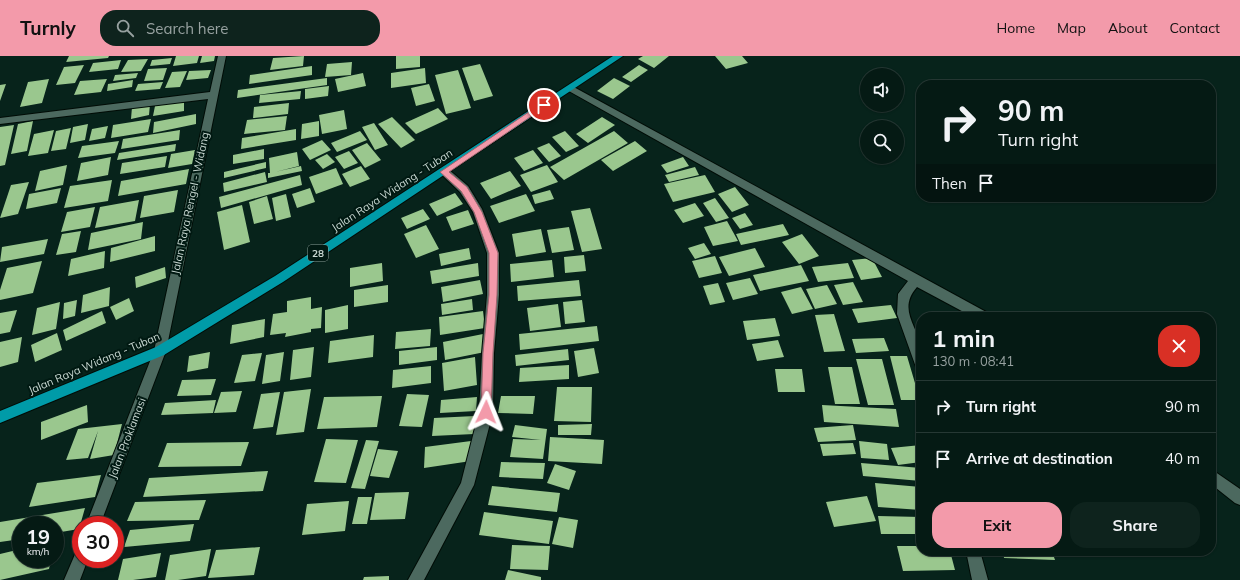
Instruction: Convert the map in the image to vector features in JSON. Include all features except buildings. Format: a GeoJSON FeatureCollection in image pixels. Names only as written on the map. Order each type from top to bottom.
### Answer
{"type":"FeatureCollection","features":[{"type":"Feature","properties":{"kind":"highway","name":"Jalan Raya Widang - Tuban"},"geometry":{"type":"LineString","coordinates":[[0,417],[160,351],[279,279],[619,56]]}},
{"type":"Feature","properties":{"kind":"street","name":"Jalan Raya Rengel - Widang"},"geometry":{"type":"LineString","coordinates":[[160,351],[222,56]]}},
{"type":"Feature","properties":{"kind":"street"},"geometry":{"type":"LineString","coordinates":[[570,88],[975,312]]}},
{"type":"Feature","properties":{"kind":"street"},"geometry":{"type":"LineString","coordinates":[[0,120],[213,95]]}},
{"type":"Feature","properties":{"kind":"street"},"geometry":{"type":"LineString","coordinates":[[416,580],[467,485],[486,412],[488,353],[493,295],[493,253],[478,212],[464,189],[444,172]]}},
{"type":"Feature","properties":{"kind":"street"},"geometry":{"type":"LineString","coordinates":[[916,280],[904,294],[903,314],[916,352]]}},
{"type":"Feature","properties":{"kind":"street","name":"Jalan Proklamasi"},"geometry":{"type":"LineString","coordinates":[[96,516],[160,351]]}},
{"type":"Feature","properties":{"kind":"street"},"geometry":{"type":"LineString","coordinates":[[1216,480],[1240,498]]}},
{"type":"Feature","properties":{"kind":"street"},"geometry":{"type":"LineString","coordinates":[[974,556],[980,580]]}},
{"type":"Feature","properties":{"kind":"street"},"geometry":{"type":"LineString","coordinates":[[72,580],[77,568]]}},
{"type":"Feature","properties":{"kind":"route"},"geometry":{"type":"LineString","coordinates":[[486,412],[488,353],[493,295],[493,253],[478,212],[464,189],[444,172],[544,105]]}}]}
